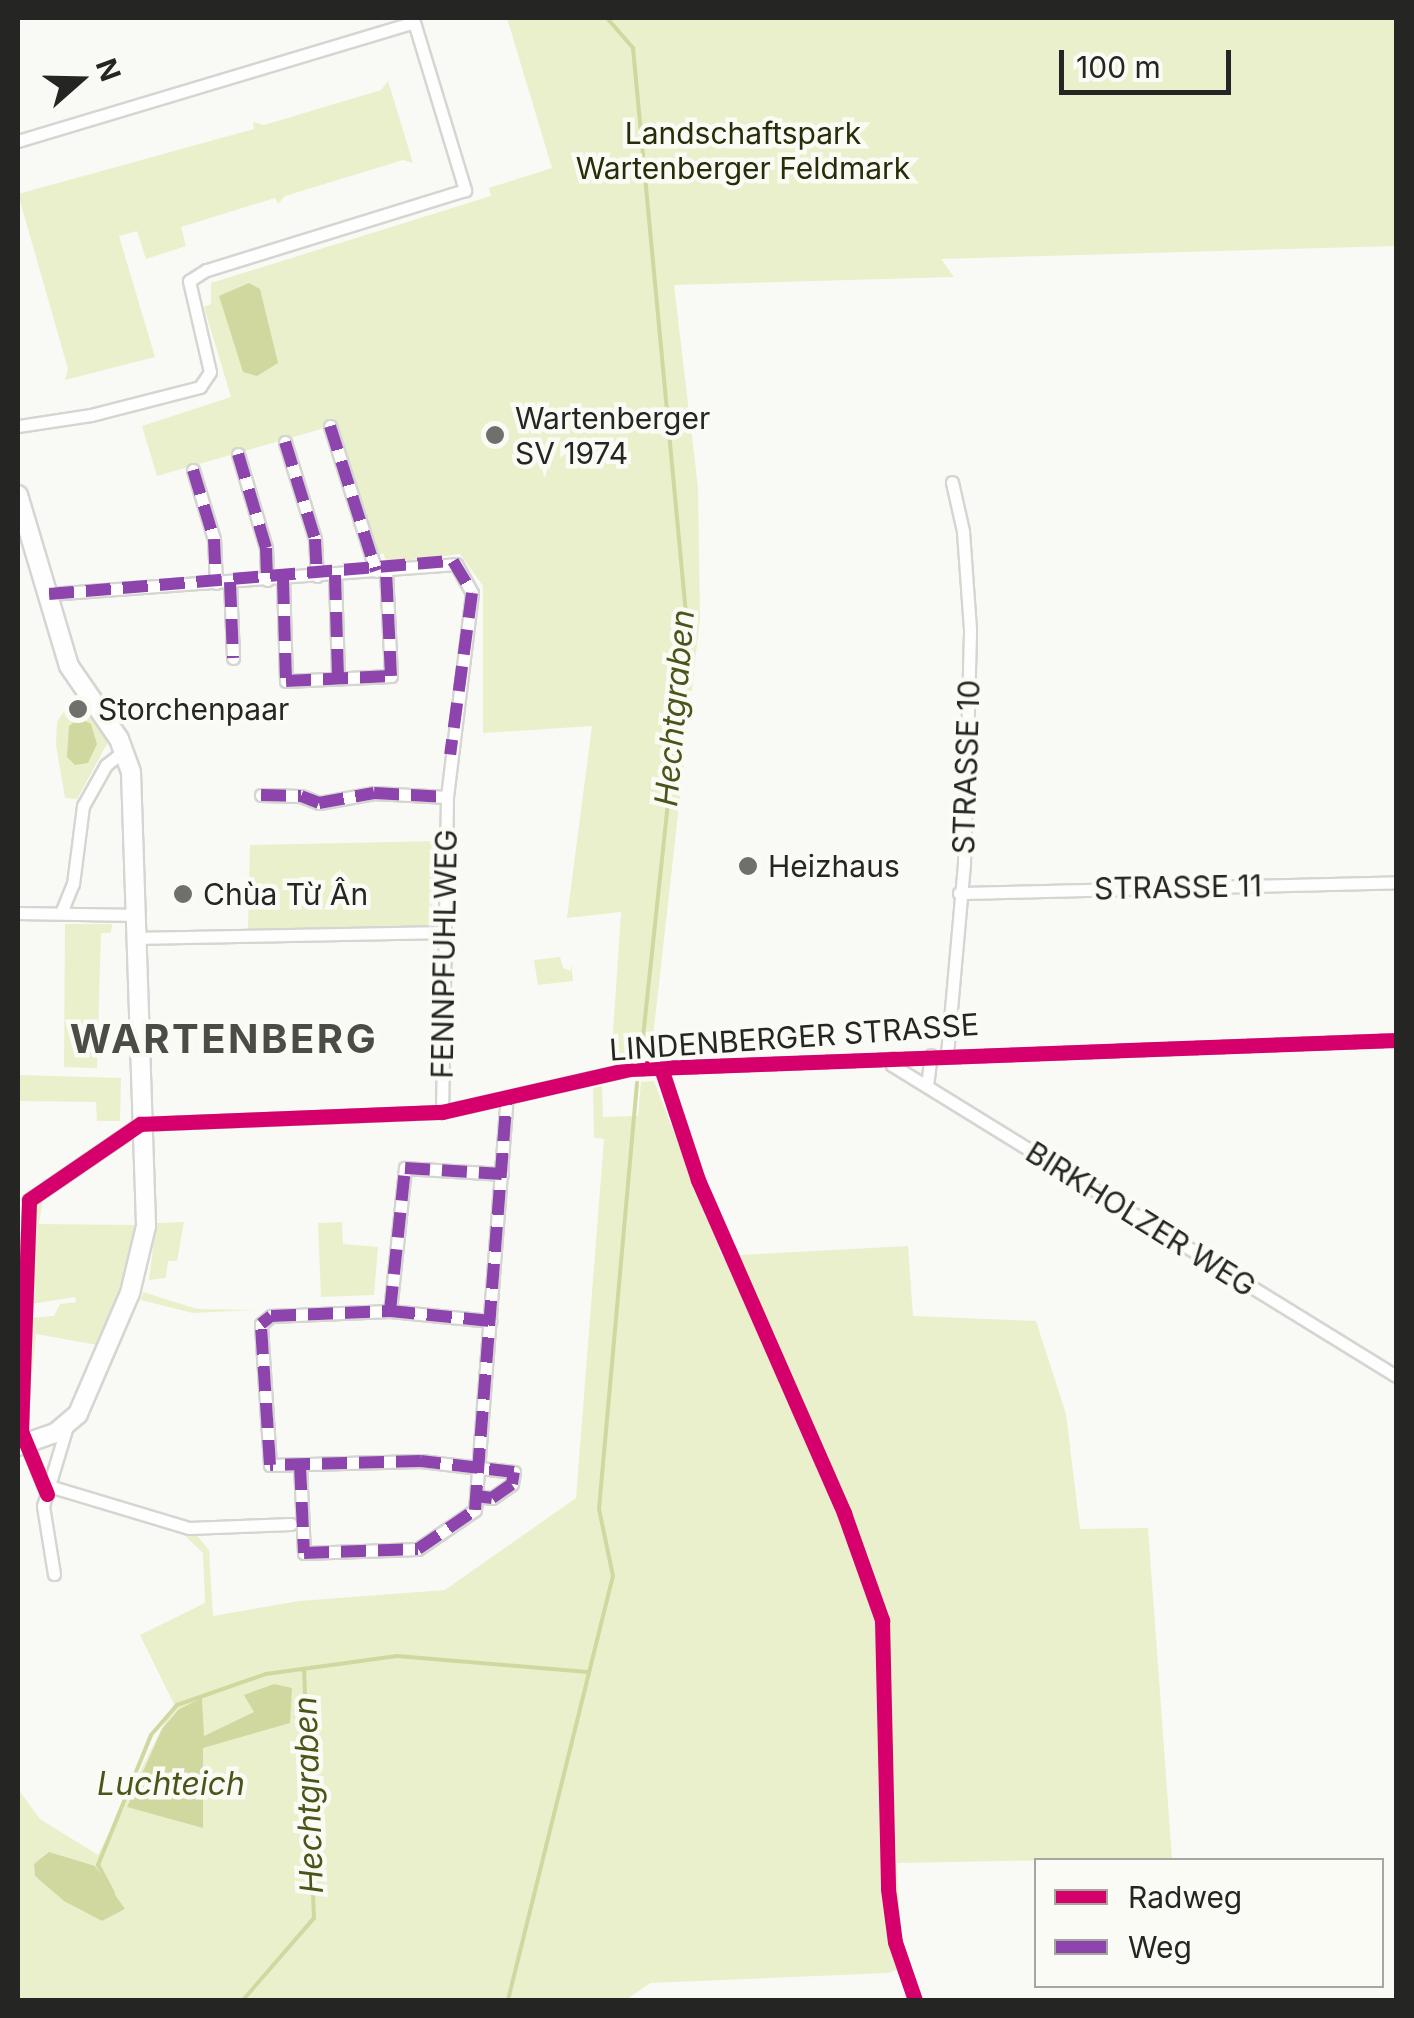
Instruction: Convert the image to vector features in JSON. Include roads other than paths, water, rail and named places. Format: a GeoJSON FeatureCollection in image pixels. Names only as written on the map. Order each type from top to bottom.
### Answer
{"type":"FeatureCollection","features":[{"type":"Feature","properties":{"kind":"main road"},"geometry":{"type":"LineString","coordinates":[[18,496],[69,666],[124,750],[136,823],[142,1252],[126,1304],[67,1426],[21,1440]]}},
{"type":"Feature","properties":{"kind":"street"},"geometry":{"type":"LineString","coordinates":[[18,142],[414,22],[465,190],[206,270],[189,281],[187,293],[210,372],[200,387],[90,416],[18,426]]}},
{"type":"Feature","properties":{"kind":"street"},"geometry":{"type":"LineString","coordinates":[[282,579],[286,681],[391,676],[381,570],[330,426]]}},
{"type":"Feature","properties":{"kind":"street"},"geometry":{"type":"LineString","coordinates":[[285,442],[315,538],[317,576]]}},
{"type":"Feature","properties":{"kind":"street"},"geometry":{"type":"LineString","coordinates":[[238,454],[266,548],[267,580]]}},
{"type":"Feature","properties":{"kind":"street"},"geometry":{"type":"LineString","coordinates":[[193,470],[214,539],[216,583]]}},
{"type":"Feature","properties":{"kind":"street","name":"STRASSE 10"},"geometry":{"type":"LineString","coordinates":[[947,1054],[959,893],[970,629],[963,531],[952,482]]}},
{"type":"Feature","properties":{"kind":"street","name":"FENNPFUHLWEG"},"geometry":{"type":"LineString","coordinates":[[49,594],[282,579],[452,561],[470,582],[447,797],[442,1112]]}},
{"type":"Feature","properties":{"kind":"street"},"geometry":{"type":"LineString","coordinates":[[334,574],[338,679]]}},
{"type":"Feature","properties":{"kind":"street"},"geometry":{"type":"LineString","coordinates":[[230,582],[233,658]]}},
{"type":"Feature","properties":{"kind":"street"},"geometry":{"type":"LineString","coordinates":[[60,913],[73,884],[79,818],[106,765],[124,750]]}},
{"type":"Feature","properties":{"kind":"street","name":"FENNPFUHLWEG"},"geometry":{"type":"LineString","coordinates":[[261,795],[300,796],[320,803],[374,793],[447,797]]}},
{"type":"Feature","properties":{"kind":"street","name":"STRASSE 11"},"geometry":{"type":"LineString","coordinates":[[959,893],[1396,882]]}},
{"type":"Feature","properties":{"kind":"street"},"geometry":{"type":"LineString","coordinates":[[73,884],[88,914]]}},
{"type":"Feature","properties":{"kind":"street"},"geometry":{"type":"LineString","coordinates":[[18,913],[140,915]]}},
{"type":"Feature","properties":{"kind":"street"},"geometry":{"type":"LineString","coordinates":[[139,938],[442,932]]}},
{"type":"Feature","properties":{"kind":"street","name":"LINDENBERGER STRASSE"},"geometry":{"type":"LineString","coordinates":[[140,1124],[442,1112],[629,1069],[1396,1040]]}},
{"type":"Feature","properties":{"kind":"street"},"geometry":{"type":"LineString","coordinates":[[927,1086],[931,1055]]}},
{"type":"Feature","properties":{"kind":"street","name":"BIRKHOLZER WEG"},"geometry":{"type":"LineString","coordinates":[[892,1058],[892,1065],[1396,1376]]}},
{"type":"Feature","properties":{"kind":"street"},"geometry":{"type":"LineString","coordinates":[[300,1465],[303,1548],[309,1554],[418,1549],[474,1510],[507,1098]]}},
{"type":"Feature","properties":{"kind":"street"},"geometry":{"type":"LineString","coordinates":[[140,1124],[29,1200],[21,1440],[48,1490],[189,1528],[291,1524]]}},
{"type":"Feature","properties":{"kind":"street"},"geometry":{"type":"LineString","coordinates":[[390,1311],[405,1168],[502,1174]]}},
{"type":"Feature","properties":{"kind":"street"},"geometry":{"type":"LineString","coordinates":[[476,1496],[492,1498],[516,1476],[509,1468],[480,1466],[275,1466],[268,1458],[264,1318],[390,1311],[490,1321]]}},
{"type":"Feature","properties":{"kind":"street"},"geometry":{"type":"LineString","coordinates":[[54,1574],[42,1524],[67,1426]]}},
{"type":"Feature","properties":{"kind":"water"},"geometry":{"type":"Polygon","coordinates":[[[249,283],[260,289],[278,363],[257,376],[243,372],[219,296],[249,283]]]}},
{"type":"Feature","properties":{"kind":"water"},"geometry":{"type":"Polygon","coordinates":[[[80,718],[91,724],[97,744],[88,763],[75,765],[67,757],[69,726],[80,718]]]}},
{"type":"Feature","properties":{"kind":"water","name":"Luchteich"},"geometry":{"type":"Polygon","coordinates":[[[274,1684],[292,1688],[290,1723],[203,1748],[203,1828],[127,1807],[162,1729],[179,1709],[202,1698],[204,1736],[254,1712],[244,1695],[274,1684]]]}},
{"type":"Feature","properties":{"kind":"water"},"geometry":{"type":"Polygon","coordinates":[[[49,1852],[95,1866],[125,1909],[102,1921],[64,1901],[35,1876],[34,1864],[49,1852]]]}},
{"type":"Feature","properties":{"kind":"waterway","name":"Hechtgraben"},"geometry":{"type":"LineString","coordinates":[[607,18],[633,48],[687,625],[642,1049]]}},
{"type":"Feature","properties":{"kind":"waterway","name":"Hechtgraben"},"geometry":{"type":"LineString","coordinates":[[508,2000],[613,1576],[599,1509],[637,1083]]}},
{"type":"Feature","properties":{"kind":"waterway"},"geometry":{"type":"LineString","coordinates":[[113,1893],[98,1865],[151,1735],[177,1705],[266,1674],[397,1656],[587,1672]]}},
{"type":"Feature","properties":{"kind":"waterway","name":"Hechtgraben"},"geometry":{"type":"LineString","coordinates":[[243,2000],[314,1918],[304,1670]]}},
{"type":"Feature","properties":{"kind":"place","name":"Wartenberger SV 1974"},"geometry":{"type":"Point","coordinates":[495,435]}},
{"type":"Feature","properties":{"kind":"place","name":"Storchenpaar"},"geometry":{"type":"Point","coordinates":[78,709]}},
{"type":"Feature","properties":{"kind":"place","name":"Heizhaus"},"geometry":{"type":"Point","coordinates":[748,866]}},
{"type":"Feature","properties":{"kind":"place","name":"Chùa Từ Ân"},"geometry":{"type":"Point","coordinates":[183,894]}},
{"type":"Feature","properties":{"kind":"district","name":"WARTENBERG"},"geometry":{"type":"Point","coordinates":[224,1039]}},
{"type":"Feature","properties":{"kind":"park label","name":"Landschaftspark Wartenberger Feldmark"},"geometry":{"type":"Point","coordinates":[743,150]}}]}
